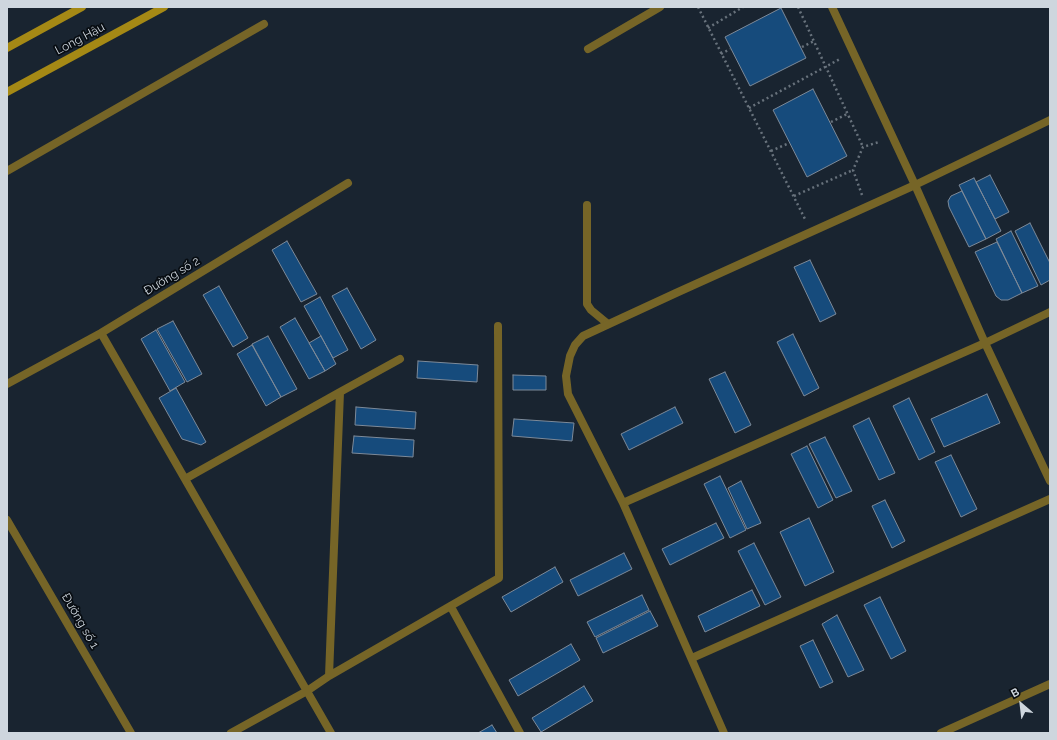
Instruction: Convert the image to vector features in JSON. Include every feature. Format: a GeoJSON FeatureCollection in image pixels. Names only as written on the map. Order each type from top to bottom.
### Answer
{"type":"FeatureCollection","features":[{"type":"Feature","properties":{"kind":"main road"},"geometry":{"type":"LineString","coordinates":[[7,48],[82,7]]}},
{"type":"Feature","properties":{"kind":"main road","name":"Long Hậu"},"geometry":{"type":"LineString","coordinates":[[7,92],[164,7]]}},
{"type":"Feature","properties":{"kind":"street"},"geometry":{"type":"LineString","coordinates":[[588,49],[660,7]]}},
{"type":"Feature","properties":{"kind":"street"},"geometry":{"type":"LineString","coordinates":[[832,7],[915,185],[985,343],[1050,481]]}},
{"type":"Feature","properties":{"kind":"street"},"geometry":{"type":"LineString","coordinates":[[7,171],[264,24]]}},
{"type":"Feature","properties":{"kind":"street"},"geometry":{"type":"LineString","coordinates":[[724,733],[623,503],[568,394],[566,376],[574,345],[584,336],[608,324],[915,185],[1050,120]]}},
{"type":"Feature","properties":{"kind":"street","name":"Đường số 2"},"geometry":{"type":"LineString","coordinates":[[7,384],[101,333],[348,183]]}},
{"type":"Feature","properties":{"kind":"street"},"geometry":{"type":"LineString","coordinates":[[587,205],[587,304],[591,310],[608,324]]}},
{"type":"Feature","properties":{"kind":"street"},"geometry":{"type":"LineString","coordinates":[[623,503],[985,343],[1050,312]]}},
{"type":"Feature","properties":{"kind":"street"},"geometry":{"type":"LineString","coordinates":[[231,733],[307,691],[329,676],[500,578],[498,326]]}},
{"type":"Feature","properties":{"kind":"street"},"geometry":{"type":"LineString","coordinates":[[101,333],[331,733]]}},
{"type":"Feature","properties":{"kind":"street"},"geometry":{"type":"LineString","coordinates":[[185,479],[400,359]]}},
{"type":"Feature","properties":{"kind":"street"},"geometry":{"type":"LineString","coordinates":[[329,676],[340,392]]}},
{"type":"Feature","properties":{"kind":"street"},"geometry":{"type":"LineString","coordinates":[[692,658],[1050,499]]}},
{"type":"Feature","properties":{"kind":"street","name":"Đường số 1"},"geometry":{"type":"LineString","coordinates":[[7,520],[131,733]]}},
{"type":"Feature","properties":{"kind":"street"},"geometry":{"type":"LineString","coordinates":[[451,607],[520,733]]}},
{"type":"Feature","properties":{"kind":"street"},"geometry":{"type":"LineString","coordinates":[[941,733],[1050,684]]}},
{"type":"Feature","properties":{"kind":"path"},"geometry":{"type":"LineString","coordinates":[[698,7],[812,232]]}},
{"type":"Feature","properties":{"kind":"path"},"geometry":{"type":"LineString","coordinates":[[708,28],[743,7]]}},
{"type":"Feature","properties":{"kind":"path"},"geometry":{"type":"LineString","coordinates":[[798,7],[863,147]]}},
{"type":"Feature","properties":{"kind":"path"},"geometry":{"type":"LineString","coordinates":[[802,47],[814,41]]}},
{"type":"Feature","properties":{"kind":"path"},"geometry":{"type":"LineString","coordinates":[[721,54],[730,49]]}},
{"type":"Feature","properties":{"kind":"path"},"geometry":{"type":"LineString","coordinates":[[749,108],[852,52]]}},
{"type":"Feature","properties":{"kind":"path"},"geometry":{"type":"LineString","coordinates":[[831,122],[848,114]]}},
{"type":"Feature","properties":{"kind":"path"},"geometry":{"type":"LineString","coordinates":[[794,196],[852,170],[863,147],[893,138]]}},
{"type":"Feature","properties":{"kind":"path"},"geometry":{"type":"LineString","coordinates":[[771,151],[787,144]]}},
{"type":"Feature","properties":{"kind":"path"},"geometry":{"type":"LineString","coordinates":[[852,170],[866,206]]}},
{"type":"Feature","properties":{"kind":"building"},"geometry":{"type":"Polygon","coordinates":[[[781,8],[806,58],[750,86],[725,37],[781,8]]]}},
{"type":"Feature","properties":{"kind":"building"},"geometry":{"type":"Polygon","coordinates":[[[813,89],[847,156],[807,177],[773,110],[813,89]]]}},
{"type":"Feature","properties":{"kind":"building"},"geometry":{"type":"Polygon","coordinates":[[[990,175],[1009,212],[995,219],[976,182],[990,175]]]}},
{"type":"Feature","properties":{"kind":"building"},"geometry":{"type":"Polygon","coordinates":[[[974,178],[1001,231],[986,239],[959,185],[974,178]]]}},
{"type":"Feature","properties":{"kind":"building"},"geometry":{"type":"Polygon","coordinates":[[[962,191],[986,239],[969,247],[949,207],[948,201],[951,196],[962,191]]]}},
{"type":"Feature","properties":{"kind":"building"},"geometry":{"type":"Polygon","coordinates":[[[1030,223],[1050,263],[1050,280],[1041,285],[1015,231],[1030,223]]]}},
{"type":"Feature","properties":{"kind":"building"},"geometry":{"type":"Polygon","coordinates":[[[1011,231],[1038,286],[1022,293],[996,239],[1011,231]]]}},
{"type":"Feature","properties":{"kind":"building"},"geometry":{"type":"Polygon","coordinates":[[[287,241],[317,294],[301,302],[272,250],[287,241]]]}},
{"type":"Feature","properties":{"kind":"building"},"geometry":{"type":"Polygon","coordinates":[[[997,242],[1022,293],[1008,300],[1001,300],[996,296],[975,252],[997,242]]]}},
{"type":"Feature","properties":{"kind":"building"},"geometry":{"type":"Polygon","coordinates":[[[810,260],[836,314],[820,322],[794,267],[810,260]]]}},
{"type":"Feature","properties":{"kind":"building"},"geometry":{"type":"Polygon","coordinates":[[[219,286],[248,338],[233,347],[203,295],[219,286]]]}},
{"type":"Feature","properties":{"kind":"building"},"geometry":{"type":"Polygon","coordinates":[[[347,288],[376,340],[361,349],[332,296],[347,288]]]}},
{"type":"Feature","properties":{"kind":"building"},"geometry":{"type":"Polygon","coordinates":[[[320,297],[348,350],[333,358],[304,306],[320,297]]]}},
{"type":"Feature","properties":{"kind":"building"},"geometry":{"type":"Polygon","coordinates":[[[295,318],[325,371],[309,379],[280,327],[295,318]]]}},
{"type":"Feature","properties":{"kind":"building"},"geometry":{"type":"Polygon","coordinates":[[[173,321],[202,374],[187,382],[157,329],[173,321]]]}},
{"type":"Feature","properties":{"kind":"building"},"geometry":{"type":"Polygon","coordinates":[[[156,330],[185,382],[170,391],[141,339],[156,330]]]}},
{"type":"Feature","properties":{"kind":"building"},"geometry":{"type":"Polygon","coordinates":[[[793,334],[819,388],[804,396],[777,342],[793,334]]]}},
{"type":"Feature","properties":{"kind":"building"},"geometry":{"type":"Polygon","coordinates":[[[268,336],[297,389],[281,397],[252,344],[268,336]]]}},
{"type":"Feature","properties":{"kind":"building"},"geometry":{"type":"Polygon","coordinates":[[[321,336],[336,364],[325,371],[309,343],[321,336]]]}},
{"type":"Feature","properties":{"kind":"building"},"geometry":{"type":"Polygon","coordinates":[[[252,345],[281,397],[266,406],[237,354],[252,345]]]}},
{"type":"Feature","properties":{"kind":"building"},"geometry":{"type":"Polygon","coordinates":[[[418,361],[478,365],[477,382],[417,378],[418,361]]]}},
{"type":"Feature","properties":{"kind":"building"},"geometry":{"type":"Polygon","coordinates":[[[725,372],[751,425],[735,433],[709,379],[725,372]]]}},
{"type":"Feature","properties":{"kind":"building"},"geometry":{"type":"Polygon","coordinates":[[[513,375],[546,376],[546,390],[513,390],[513,375]]]}},
{"type":"Feature","properties":{"kind":"building"},"geometry":{"type":"Polygon","coordinates":[[[176,388],[206,442],[201,445],[182,439],[159,398],[176,388]]]}},
{"type":"Feature","properties":{"kind":"building"},"geometry":{"type":"Polygon","coordinates":[[[987,394],[1000,423],[944,447],[931,419],[987,394]]]}},
{"type":"Feature","properties":{"kind":"building"},"geometry":{"type":"Polygon","coordinates":[[[909,398],[935,452],[919,460],[893,406],[909,398]]]}},
{"type":"Feature","properties":{"kind":"building"},"geometry":{"type":"Polygon","coordinates":[[[356,407],[416,412],[415,429],[355,425],[356,407]]]}},
{"type":"Feature","properties":{"kind":"building"},"geometry":{"type":"Polygon","coordinates":[[[675,407],[683,423],[629,450],[621,434],[675,407]]]}},
{"type":"Feature","properties":{"kind":"building"},"geometry":{"type":"Polygon","coordinates":[[[869,418],[895,473],[879,480],[853,426],[869,418]]]}},
{"type":"Feature","properties":{"kind":"building"},"geometry":{"type":"Polygon","coordinates":[[[514,419],[574,423],[572,441],[512,436],[514,419]]]}},
{"type":"Feature","properties":{"kind":"building"},"geometry":{"type":"Polygon","coordinates":[[[354,436],[414,440],[413,457],[352,453],[354,436]]]}},
{"type":"Feature","properties":{"kind":"building"},"geometry":{"type":"Polygon","coordinates":[[[825,437],[852,491],[836,498],[809,444],[825,437]]]}},
{"type":"Feature","properties":{"kind":"building"},"geometry":{"type":"Polygon","coordinates":[[[807,446],[833,500],[818,508],[791,454],[807,446]]]}},
{"type":"Feature","properties":{"kind":"building"},"geometry":{"type":"Polygon","coordinates":[[[951,455],[977,509],[961,517],[935,462],[951,455]]]}},
{"type":"Feature","properties":{"kind":"building"},"geometry":{"type":"Polygon","coordinates":[[[720,476],[746,530],[730,538],[704,484],[720,476]]]}},
{"type":"Feature","properties":{"kind":"building"},"geometry":{"type":"Polygon","coordinates":[[[741,481],[761,523],[747,529],[728,488],[741,481]]]}},
{"type":"Feature","properties":{"kind":"building"},"geometry":{"type":"Polygon","coordinates":[[[885,500],[905,541],[892,548],[872,506],[885,500]]]}},
{"type":"Feature","properties":{"kind":"building"},"geometry":{"type":"Polygon","coordinates":[[[809,518],[834,572],[805,586],[780,532],[809,518]]]}},
{"type":"Feature","properties":{"kind":"building"},"geometry":{"type":"Polygon","coordinates":[[[716,523],[724,538],[670,565],[662,549],[716,523]]]}},
{"type":"Feature","properties":{"kind":"building"},"geometry":{"type":"Polygon","coordinates":[[[754,543],[781,597],[765,605],[738,551],[754,543]]]}},
{"type":"Feature","properties":{"kind":"building"},"geometry":{"type":"Polygon","coordinates":[[[624,553],[632,569],[578,596],[570,580],[624,553]]]}},
{"type":"Feature","properties":{"kind":"building"},"geometry":{"type":"Polygon","coordinates":[[[555,567],[563,582],[511,612],[502,597],[555,567]]]}},
{"type":"Feature","properties":{"kind":"building"},"geometry":{"type":"Polygon","coordinates":[[[752,590],[760,606],[705,632],[698,616],[752,590]]]}},
{"type":"Feature","properties":{"kind":"building"},"geometry":{"type":"Polygon","coordinates":[[[642,595],[649,610],[595,637],[587,622],[642,595]]]}},
{"type":"Feature","properties":{"kind":"building"},"geometry":{"type":"Polygon","coordinates":[[[880,597],[906,651],[891,659],[864,605],[880,597]]]}},
{"type":"Feature","properties":{"kind":"building"},"geometry":{"type":"Polygon","coordinates":[[[650,611],[658,626],[603,653],[596,638],[650,611]]]}},
{"type":"Feature","properties":{"kind":"building"},"geometry":{"type":"Polygon","coordinates":[[[837,615],[864,670],[848,677],[822,624],[837,615]]]}},
{"type":"Feature","properties":{"kind":"building"},"geometry":{"type":"Polygon","coordinates":[[[813,640],[833,682],[820,688],[800,646],[813,640]]]}},
{"type":"Feature","properties":{"kind":"building"},"geometry":{"type":"Polygon","coordinates":[[[571,644],[580,660],[518,696],[509,680],[571,644]]]}},
{"type":"Feature","properties":{"kind":"building"},"geometry":{"type":"Polygon","coordinates":[[[584,686],[593,701],[541,732],[532,718],[584,686]]]}},
{"type":"Feature","properties":{"kind":"building"},"geometry":{"type":"Polygon","coordinates":[[[492,725],[497,733],[478,733],[492,725]]]}}]}
